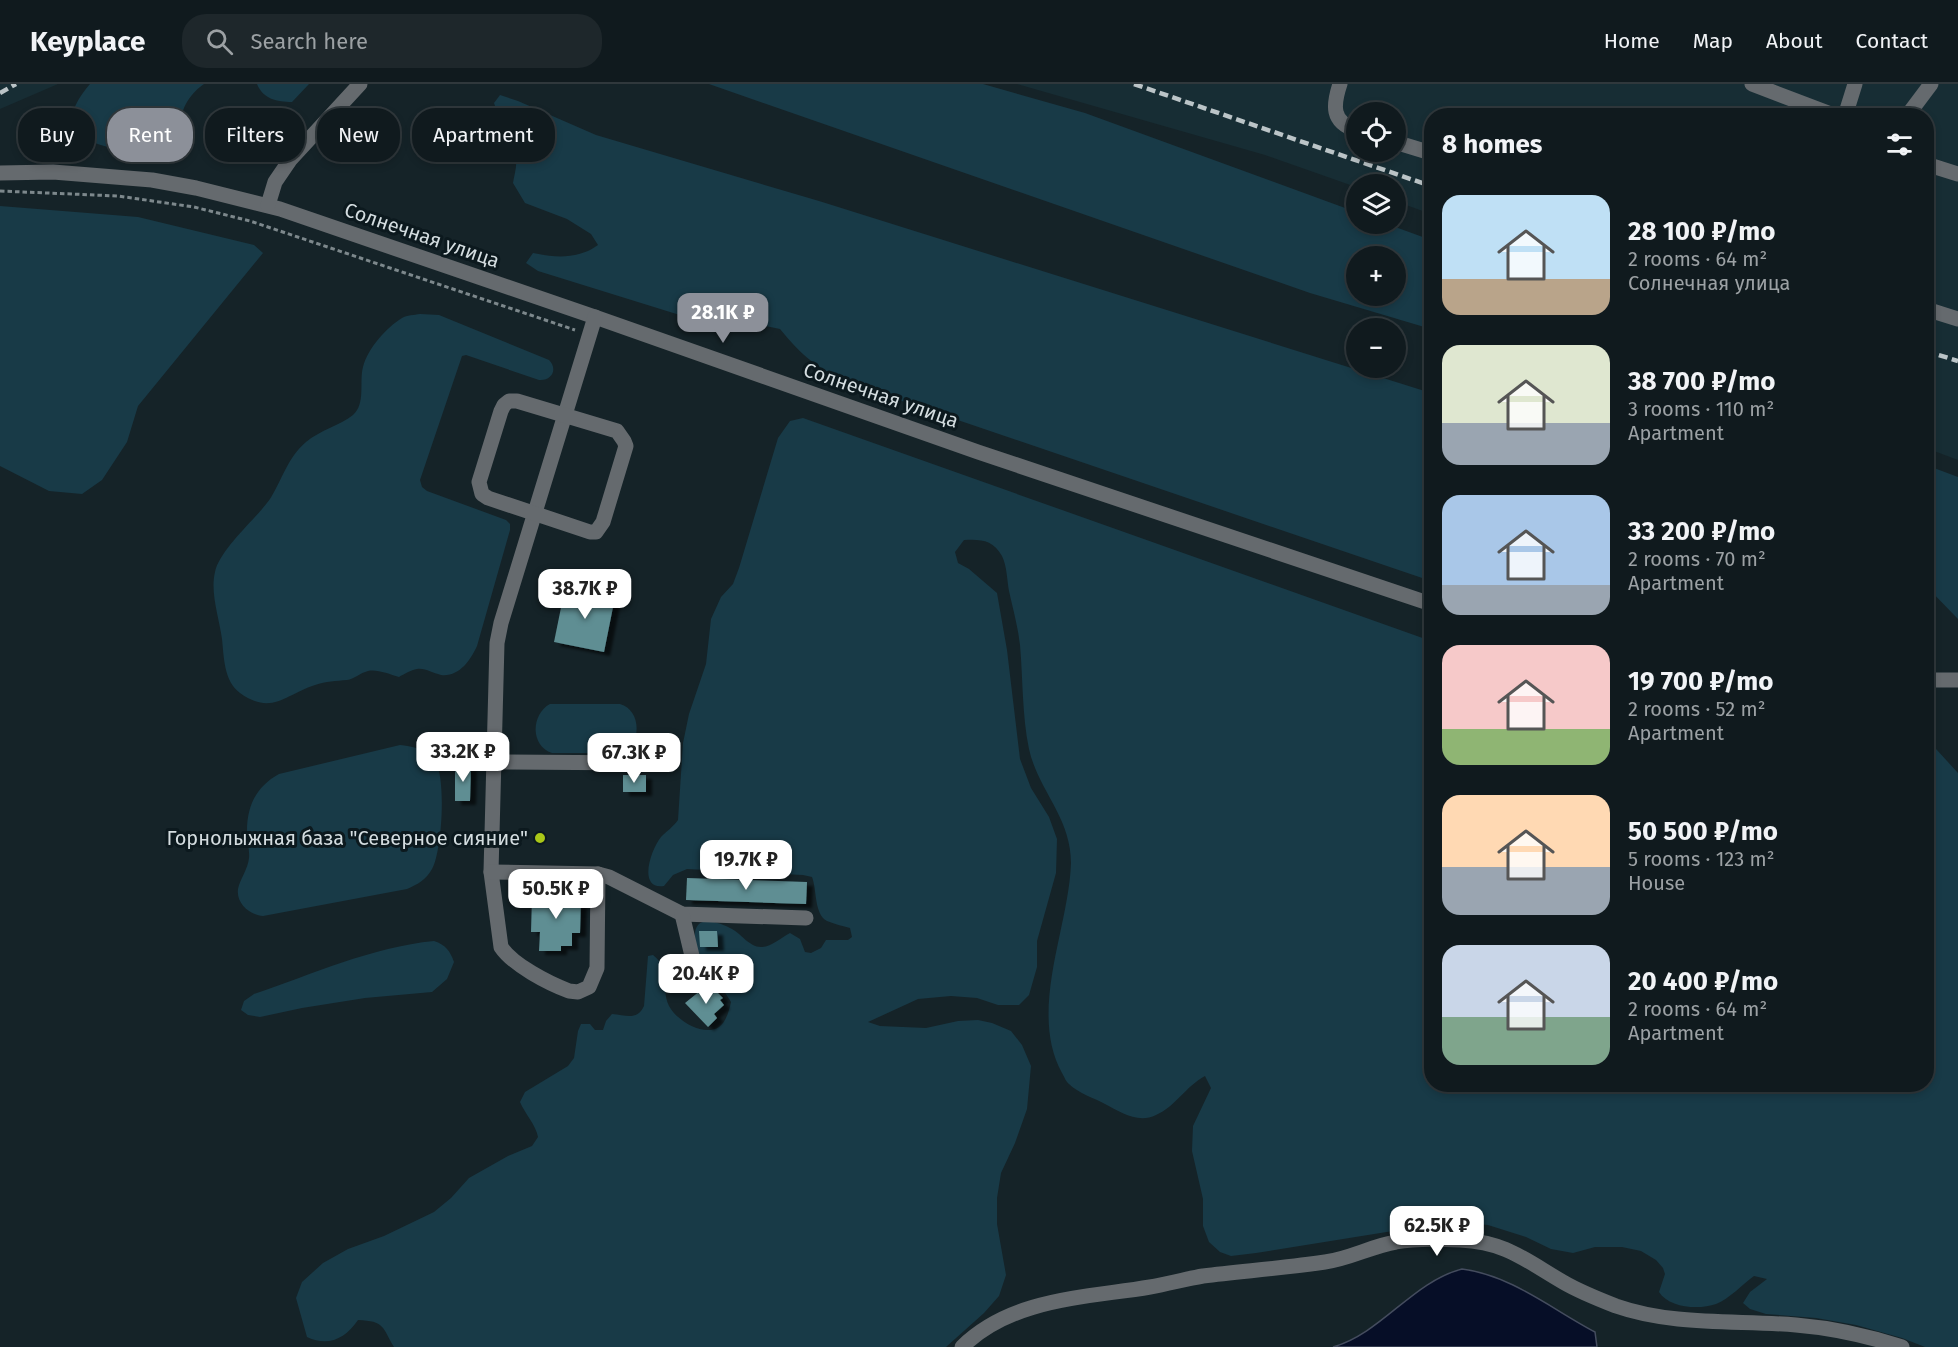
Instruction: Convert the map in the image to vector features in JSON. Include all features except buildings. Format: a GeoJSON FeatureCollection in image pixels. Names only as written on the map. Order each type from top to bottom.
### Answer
{"type":"FeatureCollection","features":[{"type":"Feature","properties":{"kind":"street"},"geometry":{"type":"LineString","coordinates":[[268,206],[275,182],[290,160],[360,84]]}},
{"type":"Feature","properties":{"kind":"street"},"geometry":{"type":"LineString","coordinates":[[1340,84],[1335,107],[1337,117],[1346,125]]}},
{"type":"Feature","properties":{"kind":"street"},"geometry":{"type":"LineString","coordinates":[[1752,84],[1783,89],[1820,108]]}},
{"type":"Feature","properties":{"kind":"street"},"geometry":{"type":"LineString","coordinates":[[1848,108],[1855,84]]}},
{"type":"Feature","properties":{"kind":"street"},"geometry":{"type":"LineString","coordinates":[[1913,108],[1931,84]]}},
{"type":"Feature","properties":{"kind":"street"},"geometry":{"type":"LineString","coordinates":[[1406,145],[1424,151]]}},
{"type":"Feature","properties":{"kind":"street"},"geometry":{"type":"LineString","coordinates":[[1934,166],[1958,174]]}},
{"type":"Feature","properties":{"kind":"street","name":"Солнечная улица"},"geometry":{"type":"LineString","coordinates":[[0,173],[53,172],[152,180],[196,188],[268,206],[595,316],[978,452],[1424,602]]}},
{"type":"Feature","properties":{"kind":"street"},"geometry":{"type":"LineString","coordinates":[[1934,312],[1958,319]]}},
{"type":"Feature","properties":{"kind":"street"},"geometry":{"type":"LineString","coordinates":[[595,316],[497,643],[491,872],[501,947],[505,953],[514,962],[564,989],[574,992],[589,987],[597,968],[598,874]]}},
{"type":"Feature","properties":{"kind":"street"},"geometry":{"type":"LineString","coordinates":[[517,400],[566,415],[617,431],[626,446],[606,511],[600,528],[596,532],[535,514],[482,494],[479,482],[504,405],[509,401],[517,400]]}},
{"type":"Feature","properties":{"kind":"street"},"geometry":{"type":"LineString","coordinates":[[1934,680],[1958,680]]}},
{"type":"Feature","properties":{"kind":"street"},"geometry":{"type":"LineString","coordinates":[[493,762],[643,763]]}},
{"type":"Feature","properties":{"kind":"street"},"geometry":{"type":"LineString","coordinates":[[491,872],[598,874],[609,877],[682,914],[806,918]]}},
{"type":"Feature","properties":{"kind":"street"},"geometry":{"type":"LineString","coordinates":[[682,914],[698,981]]}},
{"type":"Feature","properties":{"kind":"street"},"geometry":{"type":"LineString","coordinates":[[962,1347],[972,1337],[996,1321],[1024,1309],[1201,1276],[1329,1262],[1397,1242],[1423,1240],[1483,1242],[1502,1247],[1592,1297],[1648,1315],[1799,1325],[1849,1333],[1902,1347]]}},
{"type":"Feature","properties":{"kind":"path"},"geometry":{"type":"LineString","coordinates":[[0,191],[118,196],[194,207],[250,222],[576,331]]}},
{"type":"Feature","properties":{"kind":"shaded area"},"geometry":{"type":"Polygon","coordinates":[[[0,84],[58,84],[0,109],[0,84]]]}},
{"type":"Feature","properties":{"kind":"shaded area"},"geometry":{"type":"Polygon","coordinates":[[[90,84],[204,84],[195,91],[185,108],[107,108],[107,146],[95,143],[95,108],[75,108],[90,84]]]}},
{"type":"Feature","properties":{"kind":"shaded area"},"geometry":{"type":"Polygon","coordinates":[[[257,84],[309,84],[292,102],[271,99],[257,84]]]}},
{"type":"Feature","properties":{"kind":"shaded area"},"geometry":{"type":"Polygon","coordinates":[[[709,84],[983,84],[1085,113],[1346,208],[1346,234],[1406,234],[1406,231],[1424,237],[1424,327],[1406,322],[1406,318],[1394,318],[1354,306],[1406,306],[1406,246],[1346,246],[1346,304],[709,84]]]}},
{"type":"Feature","properties":{"kind":"shaded area"},"geometry":{"type":"Polygon","coordinates":[[[1017,84],[1958,84],[1958,460],[1934,451],[1934,108],[1424,108],[1424,211],[1406,205],[1406,174],[1346,174],[1346,183],[1265,155],[1017,84]]]}},
{"type":"Feature","properties":{"kind":"shaded area"},"geometry":{"type":"Polygon","coordinates":[[[500,95],[534,108],[496,108],[494,103],[500,95]]]}},
{"type":"Feature","properties":{"kind":"shaded area"},"geometry":{"type":"Polygon","coordinates":[[[555,117],[596,135],[819,201],[1346,366],[1346,378],[1383,378],[1424,391],[1424,579],[849,383],[811,360],[780,329],[752,323],[699,321],[538,271],[526,263],[533,253],[567,256],[583,253],[598,245],[591,234],[567,219],[525,203],[513,183],[516,163],[555,162],[555,117]]]}},
{"type":"Feature","properties":{"kind":"shaded area"},"geometry":{"type":"Polygon","coordinates":[[[0,206],[138,217],[254,245],[263,253],[138,406],[127,442],[102,480],[82,494],[49,491],[0,466],[0,206]]]}},
{"type":"Feature","properties":{"kind":"shaded area"},"geometry":{"type":"Polygon","coordinates":[[[420,314],[439,315],[549,360],[553,367],[552,374],[547,379],[539,380],[466,355],[462,356],[420,480],[422,487],[427,491],[506,520],[510,524],[477,646],[463,667],[447,675],[420,669],[412,670],[399,677],[379,671],[368,671],[350,679],[315,685],[279,701],[261,703],[251,700],[235,688],[228,676],[224,661],[214,588],[218,563],[231,544],[270,499],[300,448],[318,434],[348,419],[357,410],[361,399],[365,360],[378,339],[402,318],[420,314]]]}},
{"type":"Feature","properties":{"kind":"shaded area"},"geometry":{"type":"Polygon","coordinates":[[[803,418],[1424,639],[1424,1092],[1934,1092],[1934,747],[1958,773],[1958,1347],[1925,1347],[1856,1325],[1816,1318],[1766,1314],[1750,1309],[1743,1303],[1750,1292],[1767,1279],[1754,1276],[1716,1304],[1693,1307],[1677,1304],[1659,1292],[1665,1274],[1663,1268],[1656,1260],[1641,1251],[1622,1247],[1595,1247],[1573,1253],[1551,1249],[1526,1237],[1488,1225],[1433,1221],[1399,1230],[1256,1253],[1231,1256],[1220,1252],[1209,1242],[1203,1226],[1203,1199],[1192,1151],[1193,1126],[1211,1088],[1205,1076],[1163,1111],[1149,1117],[1136,1118],[1081,1093],[1073,1087],[1062,1073],[1053,1049],[1049,1023],[1049,996],[1069,888],[1070,847],[1060,818],[1033,764],[1029,749],[1019,638],[1004,560],[995,547],[981,540],[964,540],[955,552],[958,563],[969,569],[997,593],[1007,650],[1020,759],[1031,788],[1049,817],[1057,839],[1056,873],[1037,941],[1037,967],[1029,995],[1019,1005],[998,1005],[977,998],[951,996],[918,999],[868,1022],[880,1026],[926,1028],[958,1021],[978,1020],[1011,1031],[1022,1045],[1031,1066],[1027,1109],[1001,1173],[997,1198],[997,1224],[1006,1275],[999,1296],[984,1313],[946,1347],[394,1347],[382,1326],[358,1320],[348,1332],[336,1339],[322,1341],[307,1337],[296,1298],[302,1282],[323,1263],[348,1249],[384,1236],[434,1212],[451,1198],[469,1178],[508,1156],[532,1146],[538,1137],[520,1102],[525,1092],[568,1066],[574,1058],[581,1024],[590,1024],[595,1030],[603,1030],[612,1014],[631,1016],[641,1011],[644,1006],[648,956],[653,955],[663,967],[667,999],[673,1012],[691,1026],[713,1030],[724,1022],[731,1002],[719,985],[704,971],[696,947],[695,938],[698,925],[710,921],[719,923],[734,930],[753,945],[761,947],[772,944],[790,933],[800,939],[805,952],[811,953],[821,948],[826,940],[848,940],[852,937],[850,928],[823,918],[818,907],[812,877],[687,869],[673,875],[664,886],[656,886],[651,882],[649,875],[653,850],[661,837],[678,820],[683,743],[689,714],[706,664],[711,619],[721,597],[733,584],[778,438],[790,421],[803,418]]]}},
{"type":"Feature","properties":{"kind":"shaded area"},"geometry":{"type":"Polygon","coordinates":[[[1934,468],[1958,477],[1958,619],[1934,594],[1934,468]]]}},
{"type":"Feature","properties":{"kind":"shaded area"},"geometry":{"type":"Polygon","coordinates":[[[550,704],[620,704],[632,713],[636,720],[636,736],[628,749],[621,753],[552,753],[540,744],[536,730],[539,715],[550,704]]]}},
{"type":"Feature","properties":{"kind":"shaded area"},"geometry":{"type":"Polygon","coordinates":[[[400,745],[423,750],[434,759],[441,781],[442,814],[438,847],[432,869],[427,876],[407,889],[263,916],[245,908],[239,899],[238,889],[249,858],[247,822],[251,805],[259,790],[279,774],[400,745]]]}},
{"type":"Feature","properties":{"kind":"shaded area"},"geometry":{"type":"Polygon","coordinates":[[[434,941],[447,949],[454,962],[447,979],[432,992],[365,998],[260,1017],[248,1015],[241,1010],[244,1001],[254,994],[321,970],[388,949],[434,941]]]}},
{"type":"Feature","properties":{"kind":"shaded area"},"geometry":{"type":"Polygon","coordinates":[[[1462,1269],[1498,1278],[1531,1294],[1595,1332],[1597,1347],[1333,1347],[1367,1331],[1428,1285],[1462,1269]]]}},
{"type":"Feature","properties":{"kind":"railway"},"geometry":{"type":"LineString","coordinates":[[0,93],[16,84]]}},
{"type":"Feature","properties":{"kind":"railway"},"geometry":{"type":"LineString","coordinates":[[1134,84],[1424,184]]}},
{"type":"Feature","properties":{"kind":"railway"},"geometry":{"type":"LineString","coordinates":[[1934,354],[1958,361]]}},
{"type":"Feature","properties":{"kind":"place","name":"Горнолыжная база \"Северное сияние\""},"geometry":{"type":"Point","coordinates":[540,838]}}]}
